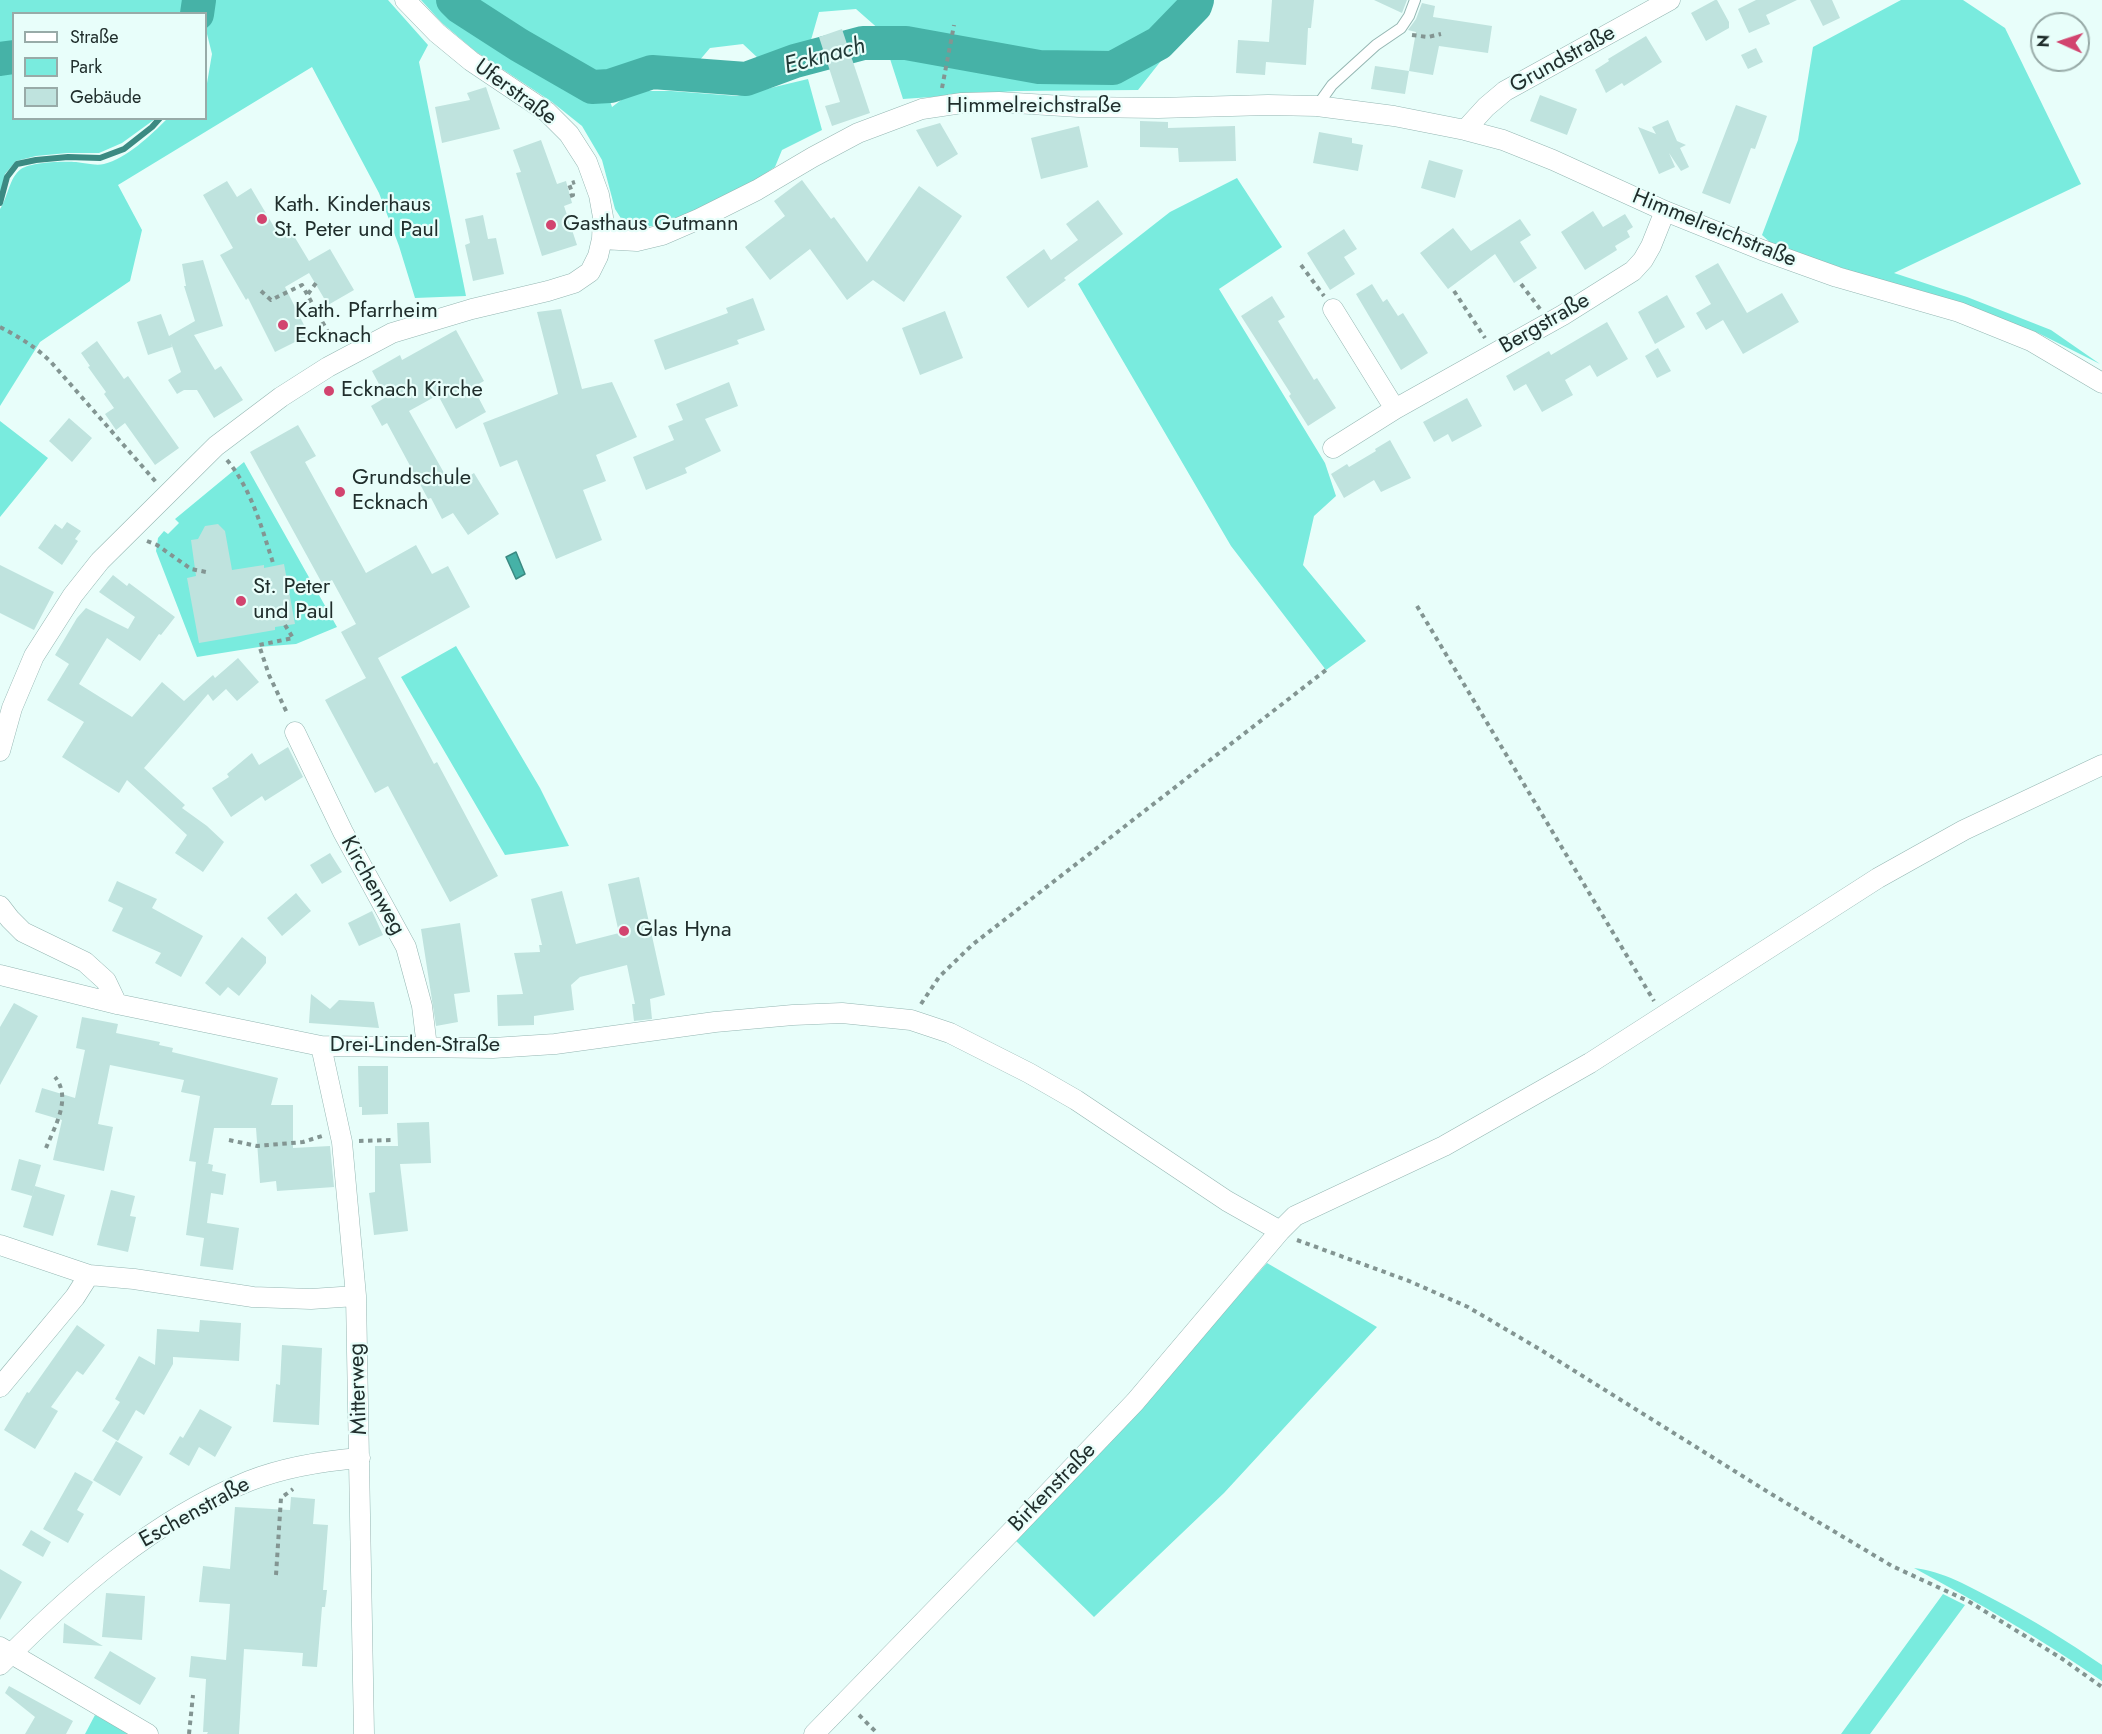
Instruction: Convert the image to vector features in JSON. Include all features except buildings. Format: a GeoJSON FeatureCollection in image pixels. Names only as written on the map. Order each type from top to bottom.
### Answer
{"type":"FeatureCollection","features":[{"type":"Feature","properties":{"kind":"street","name":"Uferstraße"},"geometry":{"type":"LineString","coordinates":[[0,751],[12,708],[34,656],[68,604],[99,561],[216,446],[281,397],[342,359],[392,333],[574,283],[590,272],[598,256],[602,239],[603,217],[599,195],[587,162],[569,134],[547,112],[471,61],[437,33],[405,0]]}},
{"type":"Feature","properties":{"kind":"street","name":"Grundstraße"},"geometry":{"type":"LineString","coordinates":[[1465,130],[1486,107],[1505,91],[1670,0]]}},
{"type":"Feature","properties":{"kind":"street","name":"Himmelreichstraße"},"geometry":{"type":"LineString","coordinates":[[602,239],[637,241],[662,235],[757,190],[858,133],[922,109],[962,103],[999,102],[1102,107],[1317,106],[1394,116],[1503,140],[1665,211],[1762,250],[1838,277],[1969,316],[2031,340],[2102,383]]}},
{"type":"Feature","properties":{"kind":"street","name":"Bergstraße"},"geometry":{"type":"LineString","coordinates":[[1333,448],[1395,409],[1547,323],[1633,271],[1651,246],[1665,211]]}},
{"type":"Feature","properties":{"kind":"street"},"geometry":{"type":"LineString","coordinates":[[1333,309],[1395,409]]}},
{"type":"Feature","properties":{"kind":"street","name":"Kirchenweg"},"geometry":{"type":"LineString","coordinates":[[295,732],[343,832],[406,947],[422,1006],[427,1047]]}},
{"type":"Feature","properties":{"kind":"street","name":"Birkenstraße"},"geometry":{"type":"LineString","coordinates":[[814,1734],[1135,1402],[1295,1216],[1444,1146],[1590,1063],[1878,878],[1964,831],[2102,765]]}},
{"type":"Feature","properties":{"kind":"street"},"geometry":{"type":"LineString","coordinates":[[0,906],[24,932],[85,962],[106,981],[117,1004]]}},
{"type":"Feature","properties":{"kind":"street","name":"Drei-Linden-Straße"},"geometry":{"type":"LineString","coordinates":[[0,975],[117,1004],[321,1046],[492,1048],[555,1044],[715,1022],[793,1015],[842,1013],[911,1020],[950,1033],[1038,1078],[1076,1100],[1227,1201],[1280,1232]]}},
{"type":"Feature","properties":{"kind":"street","name":"Mitterweg"},"geometry":{"type":"LineString","coordinates":[[321,1046],[341,1136],[356,1296],[364,1734]]}},
{"type":"Feature","properties":{"kind":"street"},"geometry":{"type":"LineString","coordinates":[[0,1245],[89,1275],[134,1279],[254,1297],[311,1299],[356,1296]]}},
{"type":"Feature","properties":{"kind":"street"},"geometry":{"type":"LineString","coordinates":[[0,1387],[75,1297],[89,1275]]}},
{"type":"Feature","properties":{"kind":"street","name":"Eschenstraße"},"geometry":{"type":"LineString","coordinates":[[4,1655],[130,1549],[169,1522],[249,1481],[323,1461],[360,1458]]}},
{"type":"Feature","properties":{"kind":"street"},"geometry":{"type":"LineString","coordinates":[[4,1655],[148,1734]]}},
{"type":"Feature","properties":{"kind":"lane"},"geometry":{"type":"LineString","coordinates":[[1317,106],[1332,85],[1376,45],[1401,28],[1415,0]]}},
{"type":"Feature","properties":{"kind":"path"},"geometry":{"type":"LineString","coordinates":[[947,67],[954,25]]}},
{"type":"Feature","properties":{"kind":"path"},"geometry":{"type":"LineString","coordinates":[[1393,33],[1428,37],[1441,34]]}},
{"type":"Feature","properties":{"kind":"path"},"geometry":{"type":"LineString","coordinates":[[569,184],[573,195],[570,196]]}},
{"type":"Feature","properties":{"kind":"path"},"geometry":{"type":"LineString","coordinates":[[1301,265],[1333,309]]}},
{"type":"Feature","properties":{"kind":"path"},"geometry":{"type":"LineString","coordinates":[[308,294],[316,284]]}},
{"type":"Feature","properties":{"kind":"path"},"geometry":{"type":"LineString","coordinates":[[1521,284],[1542,312],[1547,323]]}},
{"type":"Feature","properties":{"kind":"path"},"geometry":{"type":"LineString","coordinates":[[261,291],[271,300],[302,285],[342,359]]}},
{"type":"Feature","properties":{"kind":"path"},"geometry":{"type":"LineString","coordinates":[[1454,291],[1495,353]]}},
{"type":"Feature","properties":{"kind":"path"},"geometry":{"type":"LineString","coordinates":[[0,327],[40,351],[167,493]]}},
{"type":"Feature","properties":{"kind":"path"},"geometry":{"type":"LineString","coordinates":[[216,446],[235,469],[253,505],[274,566]]}},
{"type":"Feature","properties":{"kind":"path"},"geometry":{"type":"LineString","coordinates":[[147,541],[157,545],[191,569],[206,572]]}},
{"type":"Feature","properties":{"kind":"path"},"geometry":{"type":"LineString","coordinates":[[1417,606],[1663,1017]]}},
{"type":"Feature","properties":{"kind":"path"},"geometry":{"type":"LineString","coordinates":[[285,626],[292,638],[259,645],[269,675],[295,732]]}},
{"type":"Feature","properties":{"kind":"path"},"geometry":{"type":"LineString","coordinates":[[911,1020],[939,977],[972,945],[1326,670]]}},
{"type":"Feature","properties":{"kind":"path"},"geometry":{"type":"LineString","coordinates":[[46,1148],[63,1109],[60,1084],[55,1077]]}},
{"type":"Feature","properties":{"kind":"path"},"geometry":{"type":"LineString","coordinates":[[229,1140],[257,1146],[341,1136],[391,1140]]}},
{"type":"Feature","properties":{"kind":"path"},"geometry":{"type":"LineString","coordinates":[[1280,1232],[1303,1243],[1409,1281],[1468,1307],[1892,1566],[1968,1601],[2061,1658],[2102,1687]]}},
{"type":"Feature","properties":{"kind":"path"},"geometry":{"type":"LineString","coordinates":[[276,1575],[281,1498],[298,1484],[300,1466]]}},
{"type":"Feature","properties":{"kind":"path"},"geometry":{"type":"LineString","coordinates":[[189,1734],[193,1695]]}},
{"type":"Feature","properties":{"kind":"path"},"geometry":{"type":"LineString","coordinates":[[846,1702],[878,1734]]}},
{"type":"Feature","properties":{"kind":"green space"},"geometry":{"type":"Polygon","coordinates":[[[0,0],[194,0],[192,12],[12,12],[12,50],[0,53],[0,0]]]}},
{"type":"Feature","properties":{"kind":"green space"},"geometry":{"type":"Polygon","coordinates":[[[206,0],[388,0],[428,45],[419,62],[466,296],[415,298],[379,193],[312,67],[118,185],[142,230],[130,281],[40,342],[0,406],[0,209],[11,182],[21,169],[32,165],[48,162],[76,162],[101,165],[112,161],[138,146],[166,120],[207,120],[207,83],[212,54],[207,34],[207,12],[204,12],[206,0]]]}},
{"type":"Feature","properties":{"kind":"green space"},"geometry":{"type":"Polygon","coordinates":[[[421,0],[1209,0],[1138,90],[1016,91],[903,99],[881,31],[856,9],[819,12],[811,40],[760,60],[743,44],[710,48],[699,61],[705,67],[649,63],[604,83],[612,107],[629,94],[648,91],[737,96],[808,79],[822,130],[782,150],[775,167],[748,185],[697,210],[659,225],[638,228],[624,223],[615,209],[602,160],[582,126],[552,102],[475,51],[442,23],[421,0]]]}},
{"type":"Feature","properties":{"kind":"green space"},"geometry":{"type":"Polygon","coordinates":[[[1901,0],[1963,0],[2005,28],[2081,184],[1894,273],[1967,297],[2051,330],[2100,364],[2038,333],[1773,245],[1762,235],[1798,140],[1813,47],[1901,0]]]}},
{"type":"Feature","properties":{"kind":"green space"},"geometry":{"type":"Polygon","coordinates":[[[12,65],[12,120],[154,120],[122,143],[99,153],[67,153],[36,156],[16,161],[5,174],[0,195],[0,68],[12,65]]]}},
{"type":"Feature","properties":{"kind":"green space"},"geometry":{"type":"Polygon","coordinates":[[[1237,178],[1282,247],[1219,289],[1325,463],[1336,496],[1314,516],[1303,565],[1366,641],[1326,670],[1231,546],[1078,284],[1170,212],[1237,178]]]}},
{"type":"Feature","properties":{"kind":"green space"},"geometry":{"type":"Polygon","coordinates":[[[0,421],[48,458],[0,517],[0,421]]]}},
{"type":"Feature","properties":{"kind":"green space"},"geometry":{"type":"Polygon","coordinates":[[[244,462],[337,627],[296,644],[259,647],[197,657],[156,551],[158,538],[164,531],[168,534],[179,523],[175,519],[244,462]]]}},
{"type":"Feature","properties":{"kind":"green space"},"geometry":{"type":"Polygon","coordinates":[[[456,646],[540,788],[569,846],[505,855],[401,677],[456,646]]]}},
{"type":"Feature","properties":{"kind":"green space"},"geometry":{"type":"Polygon","coordinates":[[[1267,1263],[1377,1327],[1224,1493],[1094,1617],[1014,1539],[1135,1414],[1267,1263]]]}},
{"type":"Feature","properties":{"kind":"green space"},"geometry":{"type":"Polygon","coordinates":[[[1914,1568],[1935,1572],[1956,1580],[2050,1631],[2102,1665],[2102,1681],[2009,1622],[1914,1568]]]}},
{"type":"Feature","properties":{"kind":"green space"},"geometry":{"type":"Polygon","coordinates":[[[1943,1594],[1965,1605],[1870,1734],[1841,1734],[1943,1594]]]}},
{"type":"Feature","properties":{"kind":"green space"},"geometry":{"type":"Polygon","coordinates":[[[95,1715],[131,1734],[85,1734],[95,1715]]]}},
{"type":"Feature","properties":{"kind":"shaded area"},"geometry":{"type":"Polygon","coordinates":[[[516,552],[525,574],[516,579],[506,557],[516,552]]]}},
{"type":"Feature","properties":{"kind":"waterway","name":"Ecknach"},"geometry":{"type":"LineString","coordinates":[[197,12],[199,0]]}},
{"type":"Feature","properties":{"kind":"waterway","name":"Ecknach"},"geometry":{"type":"LineString","coordinates":[[453,0],[460,7],[519,45],[592,87],[610,86],[652,72],[746,79],[795,61],[863,43],[906,43],[1039,67],[1113,68],[1159,43],[1195,6],[1197,0]]}},
{"type":"Feature","properties":{"kind":"waterway","name":"Ecknach"},"geometry":{"type":"LineString","coordinates":[[0,59],[12,57]]}},
{"type":"Feature","properties":{"kind":"waterway"},"geometry":{"type":"LineString","coordinates":[[0,203],[7,177],[17,164],[68,157],[100,158],[124,149],[158,120]]}},
{"type":"Feature","properties":{"kind":"place","name":"Kath. Kinderhaus St. Peter und Paul"},"geometry":{"type":"Point","coordinates":[262,219]}},
{"type":"Feature","properties":{"kind":"place","name":"Gasthaus Gutmann"},"geometry":{"type":"Point","coordinates":[551,225]}},
{"type":"Feature","properties":{"kind":"place","name":"Kath. Pfarrheim Ecknach"},"geometry":{"type":"Point","coordinates":[283,325]}},
{"type":"Feature","properties":{"kind":"place","name":"Ecknach Kirche"},"geometry":{"type":"Point","coordinates":[329,391]}},
{"type":"Feature","properties":{"kind":"place","name":"Grundschule Ecknach"},"geometry":{"type":"Point","coordinates":[340,492]}},
{"type":"Feature","properties":{"kind":"place","name":"St. Peter und Paul"},"geometry":{"type":"Point","coordinates":[241,601]}},
{"type":"Feature","properties":{"kind":"place","name":"Glas Hyna"},"geometry":{"type":"Point","coordinates":[624,931]}}]}
